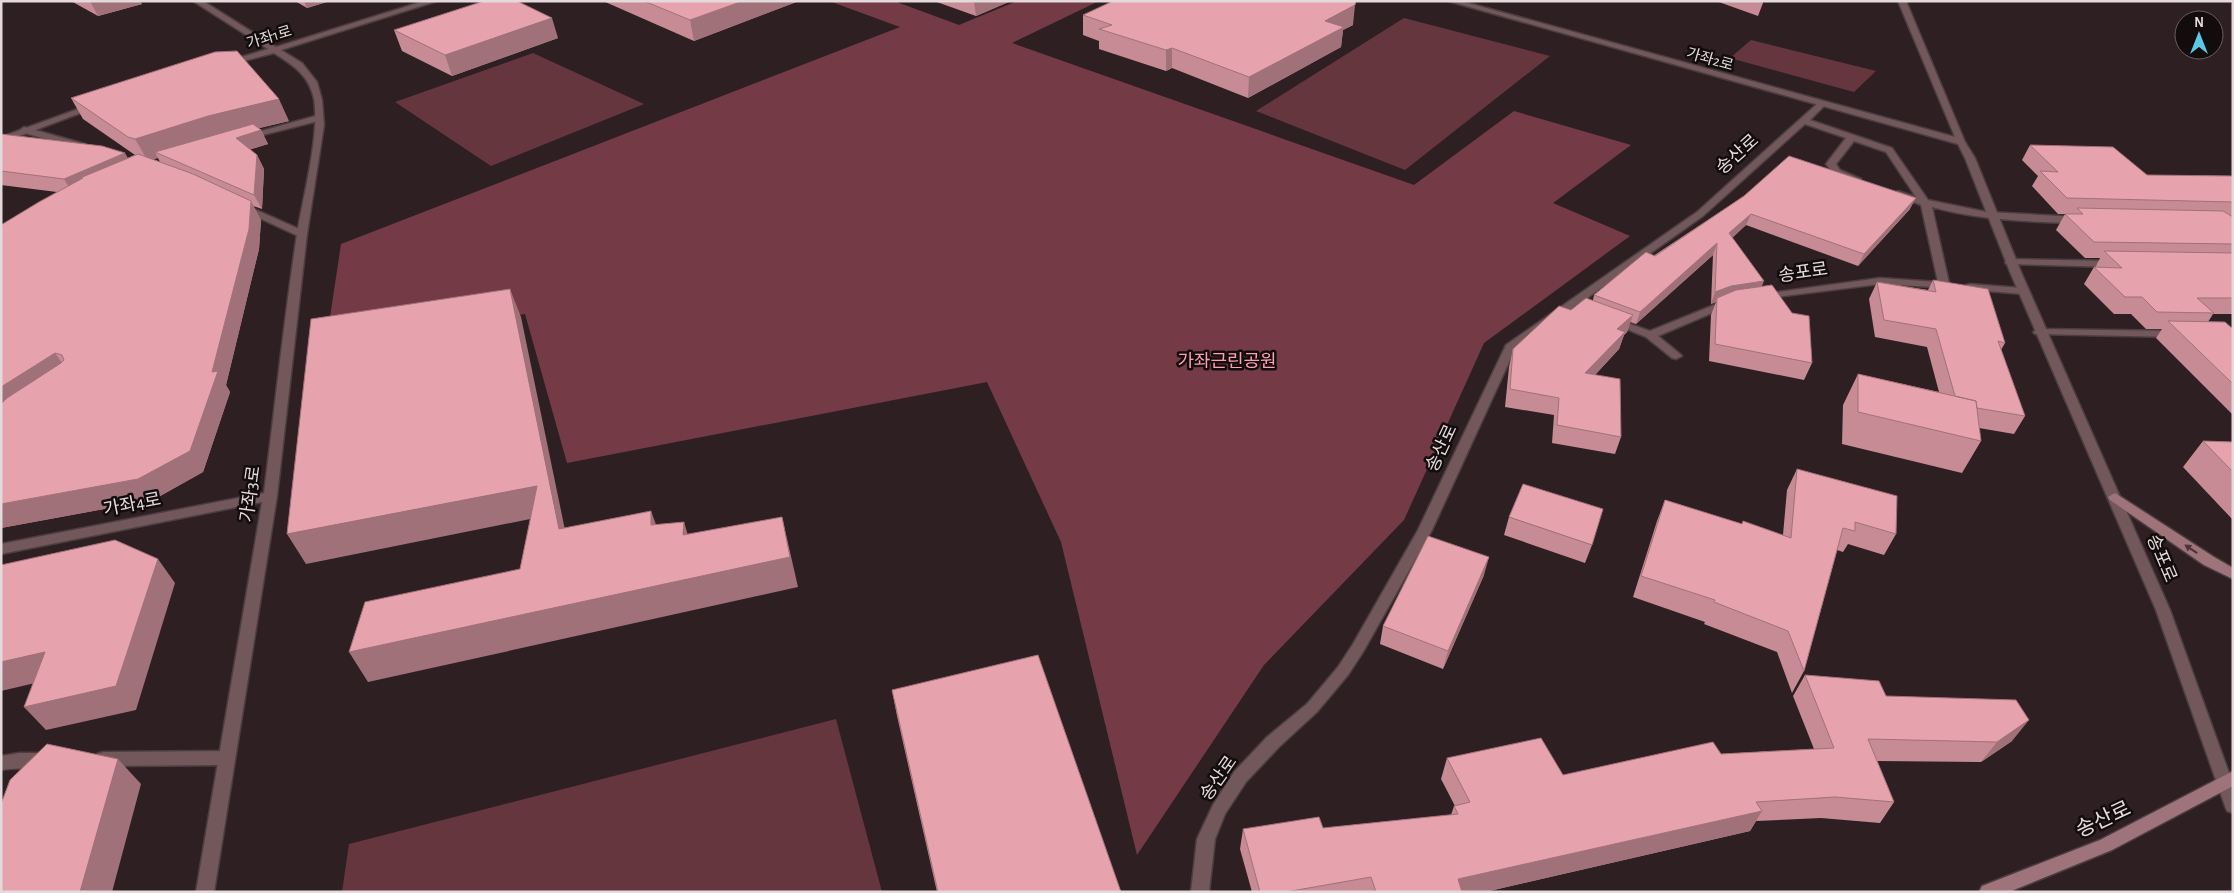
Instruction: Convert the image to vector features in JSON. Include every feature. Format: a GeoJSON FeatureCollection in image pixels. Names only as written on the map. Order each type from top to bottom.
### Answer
{"type":"FeatureCollection","features":[{"type":"Feature","properties":{"kind":"main road"},"geometry":{"type":"LineString","coordinates":[[2115,497],[2209,561],[2233,574]]}},
{"type":"Feature","properties":{"kind":"main road","name":"송산로"},"geometry":{"type":"LineString","coordinates":[[1988,892],[2106,844],[2228,781]]}},
{"type":"Feature","properties":{"kind":"street","name":"가좌3로"},"geometry":{"type":"LineString","coordinates":[[197,1],[299,65],[309,75],[318,100],[320,118],[302,234],[270,496],[205,892]]}},
{"type":"Feature","properties":{"kind":"street","name":"가좌1로"},"geometry":{"type":"LineString","coordinates":[[217,67],[433,1]]}},
{"type":"Feature","properties":{"kind":"street","name":"가좌2로"},"geometry":{"type":"LineString","coordinates":[[1452,1],[1821,105],[1961,142]]}},
{"type":"Feature","properties":{"kind":"street","name":"송포로"},"geometry":{"type":"LineString","coordinates":[[1902,1],[1961,142],[1970,158],[2022,291],[2115,497],[2164,613],[2228,781],[2233,806]]}},
{"type":"Feature","properties":{"kind":"street"},"geometry":{"type":"LineString","coordinates":[[1,140],[24,130],[108,102]]}},
{"type":"Feature","properties":{"kind":"street","name":"송산로"},"geometry":{"type":"LineString","coordinates":[[1200,892],[1206,839],[1219,810],[1240,777],[1273,742],[1312,708],[1343,672],[1425,530],[1510,347],[1575,307],[1700,214],[1821,105]]}},
{"type":"Feature","properties":{"kind":"street"},"geometry":{"type":"LineString","coordinates":[[233,140],[270,129],[320,118]]}},
{"type":"Feature","properties":{"kind":"street"},"geometry":{"type":"LineString","coordinates":[[1804,121],[1889,150],[1926,204],[1944,286]]}},
{"type":"Feature","properties":{"kind":"street"},"geometry":{"type":"LineString","coordinates":[[24,130],[90,148]]}},
{"type":"Feature","properties":{"kind":"street"},"geometry":{"type":"LineString","coordinates":[[1852,137],[1831,164],[1837,172],[1864,181]]}},
{"type":"Feature","properties":{"kind":"street"},"geometry":{"type":"LineString","coordinates":[[1890,191],[1926,204],[1992,217],[2091,220]]}},
{"type":"Feature","properties":{"kind":"street"},"geometry":{"type":"LineString","coordinates":[[232,202],[302,234]]}},
{"type":"Feature","properties":{"kind":"street"},"geometry":{"type":"LineString","coordinates":[[2010,262],[2123,264]]}},
{"type":"Feature","properties":{"kind":"street","name":"송포로"},"geometry":{"type":"LineString","coordinates":[[1756,298],[1880,281],[2022,291]]}},
{"type":"Feature","properties":{"kind":"street"},"geometry":{"type":"LineString","coordinates":[[1650,335],[1727,302],[1737,301]]}},
{"type":"Feature","properties":{"kind":"street"},"geometry":{"type":"LineString","coordinates":[[1606,318],[1650,335],[1676,356]]}},
{"type":"Feature","properties":{"kind":"street"},"geometry":{"type":"LineString","coordinates":[[2040,332],[2184,334]]}},
{"type":"Feature","properties":{"kind":"street","name":"가좌4로"},"geometry":{"type":"LineString","coordinates":[[1,549],[270,496]]}},
{"type":"Feature","properties":{"kind":"street"},"geometry":{"type":"LineString","coordinates":[[84,759],[228,758]]}},
{"type":"Feature","properties":{"kind":"street"},"geometry":{"type":"LineString","coordinates":[[1,763],[18,760],[66,759]]}},
{"type":"Feature","properties":{"kind":"shaded area"},"geometry":{"type":"Polygon","coordinates":[[[1404,18],[1550,56],[1405,170],[1256,111],[1404,18]]]}},
{"type":"Feature","properties":{"kind":"shaded area"},"geometry":{"type":"Polygon","coordinates":[[[1751,40],[1876,71],[1854,92],[1730,58],[1751,40]]]}},
{"type":"Feature","properties":{"kind":"shaded area"},"geometry":{"type":"Polygon","coordinates":[[[533,53],[644,104],[491,166],[395,102],[533,53]]]}},
{"type":"Feature","properties":{"kind":"shaded area"},"geometry":{"type":"Polygon","coordinates":[[[836,719],[882,892],[342,892],[349,844],[836,719]]]}},
{"type":"Feature","properties":{"kind":"green space","name":"가좌근린공원"},"geometry":{"type":"Polygon","coordinates":[[[829,1],[894,1],[959,25],[1017,1],[1099,1],[1012,43],[1414,185],[1514,111],[1631,145],[1553,203],[1630,236],[1484,343],[1404,520],[1264,665],[1137,855],[1061,542],[987,382],[567,463],[525,314],[326,344],[341,244],[900,27],[829,1]]]}},
{"type":"Feature","properties":{"kind":"building"},"geometry":{"type":"Polygon","coordinates":[[[484,1],[517,1],[552,18],[445,55],[394,30],[484,1]]]}},
{"type":"Feature","properties":{"kind":"building"},"geometry":{"type":"Polygon","coordinates":[[[644,1],[743,1],[690,20],[644,1]]]}},
{"type":"Feature","properties":{"kind":"building"},"geometry":{"type":"Polygon","coordinates":[[[1113,1],[1356,1],[1355,5],[1325,21],[1344,27],[1249,77],[1172,48],[1166,50],[1099,29],[1112,25],[1083,15],[1113,1]]]}},
{"type":"Feature","properties":{"kind":"building"},"geometry":{"type":"Polygon","coordinates":[[[237,51],[279,99],[208,116],[135,139],[128,137],[71,98],[215,52],[237,51]]]}},
{"type":"Feature","properties":{"kind":"building"},"geometry":{"type":"Polygon","coordinates":[[[253,124],[261,130],[236,138],[257,155],[254,195],[155,152],[253,124]]]}},
{"type":"Feature","properties":{"kind":"building"},"geometry":{"type":"Polygon","coordinates":[[[1,134],[102,146],[125,153],[64,179],[1,171],[1,134]]]}},
{"type":"Feature","properties":{"kind":"building"},"geometry":{"type":"Polygon","coordinates":[[[2030,145],[2113,147],[2147,175],[2233,176],[2233,202],[2067,198],[2040,171],[2058,172],[2030,145]]]}},
{"type":"Feature","properties":{"kind":"building"},"geometry":{"type":"Polygon","coordinates":[[[138,154],[193,174],[251,201],[249,229],[212,372],[218,371],[190,451],[138,479],[1,504],[1,404],[64,360],[62,355],[55,353],[1,387],[1,225],[83,178],[80,178],[138,154]]]}},
{"type":"Feature","properties":{"kind":"building"},"geometry":{"type":"Polygon","coordinates":[[[1789,156],[1916,198],[1864,254],[1751,214],[1729,233],[1764,281],[1731,286],[1715,292],[1717,243],[1640,312],[1594,295],[1646,252],[1655,256],[1744,196],[1789,156]]]}},
{"type":"Feature","properties":{"kind":"building"},"geometry":{"type":"Polygon","coordinates":[[[2077,208],[2223,211],[2233,217],[2233,244],[2094,242],[2065,214],[2083,214],[2077,208]]]}},
{"type":"Feature","properties":{"kind":"building"},"geometry":{"type":"Polygon","coordinates":[[[2104,251],[2233,253],[2233,298],[2197,298],[2214,313],[2157,312],[2142,297],[2125,297],[2094,267],[2122,268],[2104,251]]]}},
{"type":"Feature","properties":{"kind":"building"},"geometry":{"type":"Polygon","coordinates":[[[1933,280],[1988,289],[2005,343],[1998,341],[2025,416],[1977,408],[1976,401],[1955,396],[1936,329],[1884,320],[1877,282],[1936,292],[1933,280]]]}},
{"type":"Feature","properties":{"kind":"building"},"geometry":{"type":"Polygon","coordinates":[[[1772,285],[1792,313],[1809,316],[1812,363],[1715,344],[1717,298],[1736,290],[1772,285]]]}},
{"type":"Feature","properties":{"kind":"building"},"geometry":{"type":"Polygon","coordinates":[[[510,289],[559,529],[651,511],[651,525],[684,522],[683,535],[782,517],[790,557],[349,652],[365,602],[520,569],[537,486],[287,534],[311,319],[510,289]]]}},
{"type":"Feature","properties":{"kind":"building"},"geometry":{"type":"Polygon","coordinates":[[[1586,298],[1633,315],[1617,329],[1625,332],[1585,373],[1620,379],[1621,437],[1557,425],[1559,398],[1510,389],[1513,349],[1559,306],[1571,310],[1586,298]]]}},
{"type":"Feature","properties":{"kind":"building"},"geometry":{"type":"Polygon","coordinates":[[[2168,321],[2225,322],[2233,329],[2233,384],[2168,321]]]}},
{"type":"Feature","properties":{"kind":"building"},"geometry":{"type":"Polygon","coordinates":[[[1858,374],[1976,401],[1981,441],[1858,412],[1858,374]]]}},
{"type":"Feature","properties":{"kind":"building"},"geometry":{"type":"Polygon","coordinates":[[[2203,441],[2233,442],[2233,472],[2203,441]]]}},
{"type":"Feature","properties":{"kind":"building"},"geometry":{"type":"Polygon","coordinates":[[[1797,469],[1897,496],[1896,534],[1855,522],[1855,531],[1843,528],[1804,671],[1788,631],[1714,602],[1715,600],[1641,576],[1665,500],[1742,524],[1743,521],[1791,538],[1797,469]]]}},
{"type":"Feature","properties":{"kind":"building"},"geometry":{"type":"Polygon","coordinates":[[[1523,484],[1603,509],[1592,545],[1509,517],[1523,484]]]}},
{"type":"Feature","properties":{"kind":"building"},"geometry":{"type":"Polygon","coordinates":[[[1428,536],[1489,557],[1448,651],[1383,626],[1428,536]]]}},
{"type":"Feature","properties":{"kind":"building"},"geometry":{"type":"Polygon","coordinates":[[[115,540],[158,559],[116,686],[24,707],[45,652],[1,662],[1,565],[115,540]]]}},
{"type":"Feature","properties":{"kind":"building"},"geometry":{"type":"Polygon","coordinates":[[[1038,655],[1121,892],[938,892],[892,690],[1038,655]]]}},
{"type":"Feature","properties":{"kind":"building"},"geometry":{"type":"Polygon","coordinates":[[[1805,675],[1879,681],[1886,696],[2016,700],[2029,720],[1997,742],[1868,739],[1894,802],[1835,797],[1756,802],[1762,811],[1458,879],[1462,892],[1376,892],[1371,877],[1286,892],[1260,892],[1243,829],[1319,817],[1323,828],[1458,814],[1454,806],[1470,802],[1447,758],[1541,738],[1563,775],[1713,742],[1721,754],[1834,748],[1805,675]]]}},
{"type":"Feature","properties":{"kind":"building"},"geometry":{"type":"Polygon","coordinates":[[[47,744],[118,759],[80,892],[1,892],[1,804],[10,780],[47,744]]]}}]}
